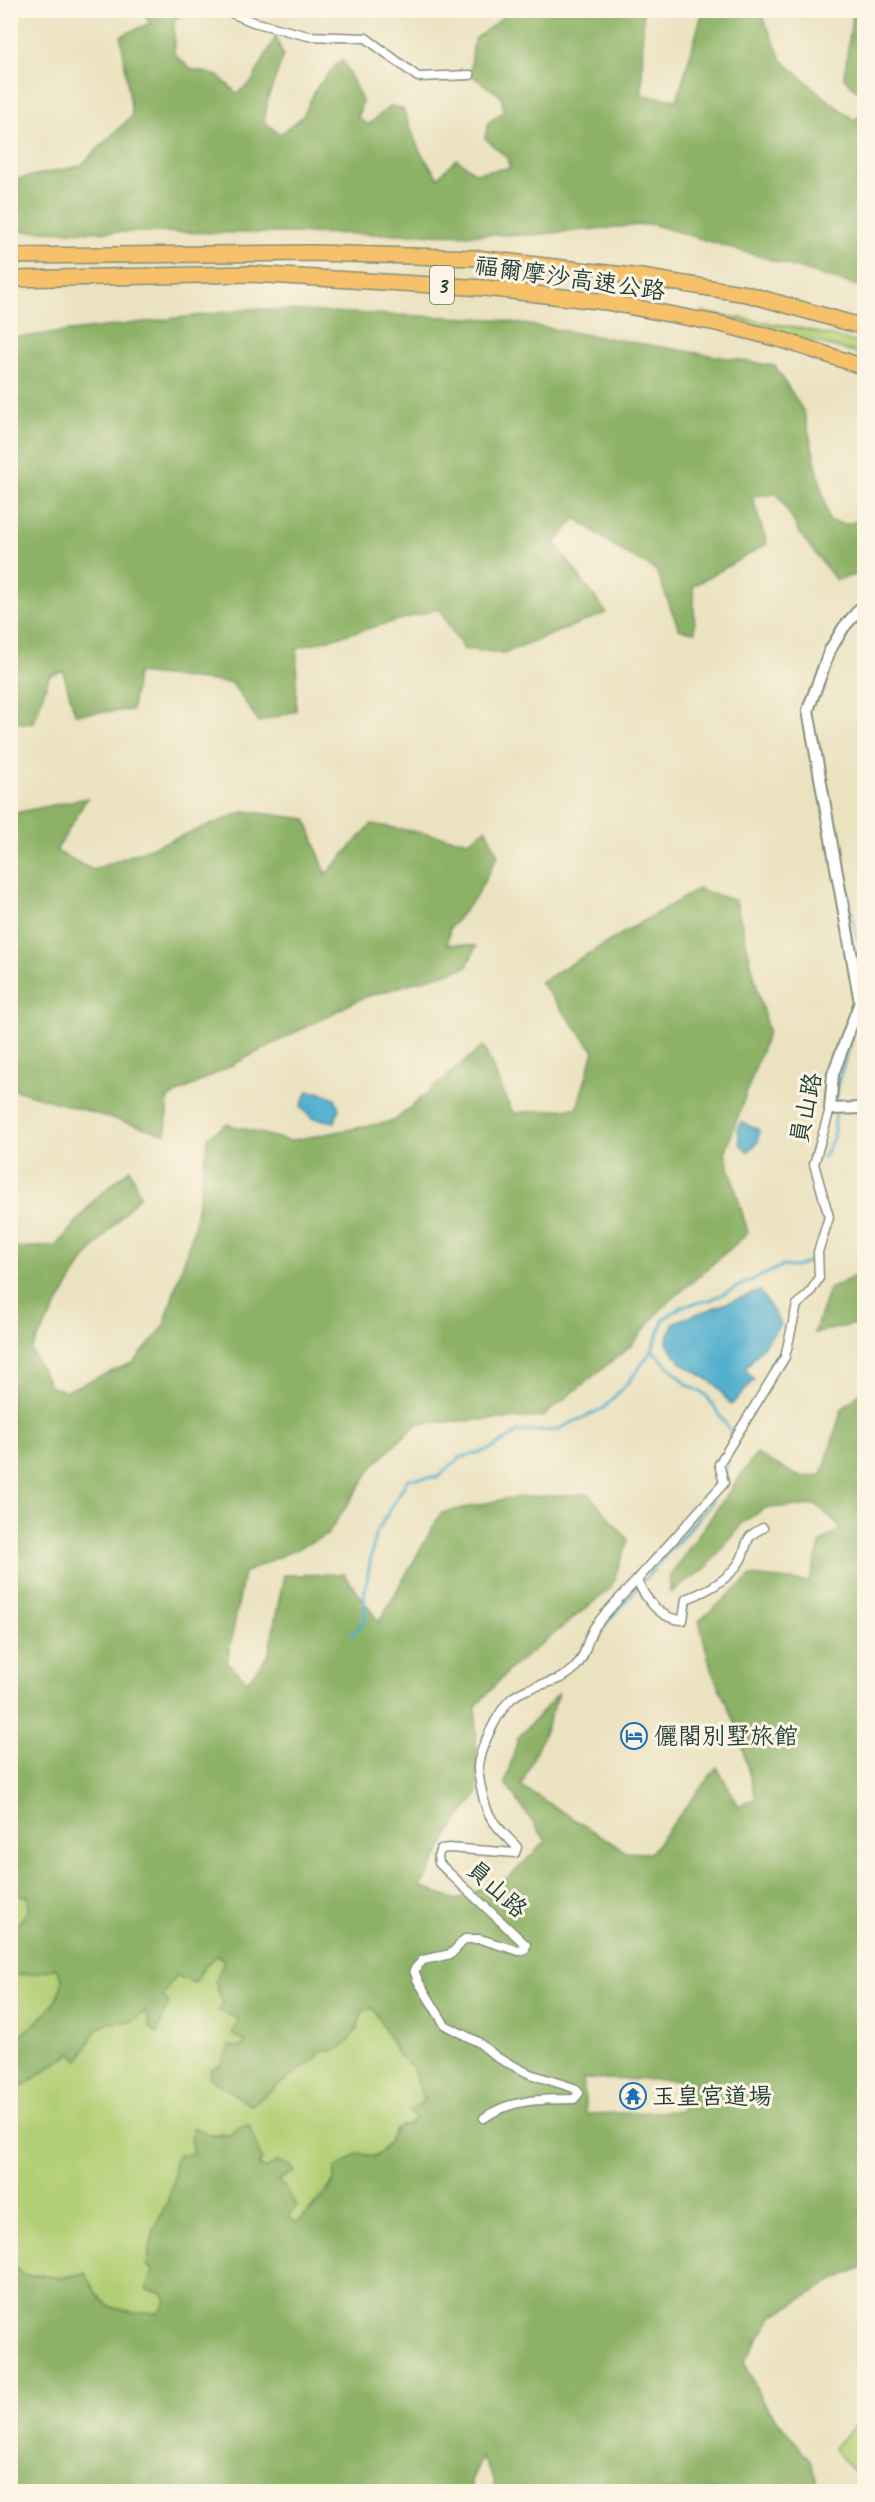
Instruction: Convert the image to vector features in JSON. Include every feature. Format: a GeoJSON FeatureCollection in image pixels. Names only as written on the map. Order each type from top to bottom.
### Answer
{"type":"FeatureCollection","features":[{"type":"Feature","properties":{"kind":"highway","name":"福爾摩沙高速公路"},"geometry":{"type":"LineString","coordinates":[[10,256],[313,253],[477,258],[641,277],[747,294],[864,327]]}},
{"type":"Feature","properties":{"kind":"highway","name":"福爾摩沙高速公路"},"geometry":{"type":"LineString","coordinates":[[10,279],[172,278],[250,274],[484,288],[606,302],[721,324],[786,341],[864,367]]}},
{"type":"Feature","properties":{"kind":"street"},"geometry":{"type":"LineString","coordinates":[[224,10],[253,22],[308,36],[366,38],[418,77],[470,75]]}},
{"type":"Feature","properties":{"kind":"street"},"geometry":{"type":"LineString","coordinates":[[864,604],[844,627],[830,650],[808,710],[862,1002],[864,1025]]}},
{"type":"Feature","properties":{"kind":"street","name":"員山路"},"geometry":{"type":"LineString","coordinates":[[484,2118],[499,2109],[534,2099],[574,2099],[579,2093],[574,2088],[530,2074],[498,2058],[478,2042],[445,2025],[418,1981],[414,1970],[423,1960],[451,1954],[465,1939],[480,1939],[519,1951],[525,1949],[526,1944],[439,1863],[438,1856],[441,1849],[449,1848],[515,1853],[517,1847],[498,1828],[487,1812],[478,1768],[482,1750],[501,1711],[513,1698],[528,1689],[552,1683],[573,1669],[585,1654],[594,1629],[724,1483],[719,1464],[785,1357],[796,1305],[809,1294],[819,1278],[818,1252],[829,1217],[814,1164],[835,1109],[833,1074],[862,1002]]}},
{"type":"Feature","properties":{"kind":"street"},"geometry":{"type":"LineString","coordinates":[[835,1109],[864,1108]]}},
{"type":"Feature","properties":{"kind":"street"},"geometry":{"type":"LineString","coordinates":[[637,1580],[644,1594],[663,1615],[683,1620],[686,1599],[708,1591],[720,1581],[740,1562],[746,1541],[755,1531],[763,1528]]}},
{"type":"Feature","properties":{"kind":"green space"},"geometry":{"type":"Polygon","coordinates":[[[639,10],[643,12],[642,95],[677,100],[703,11],[760,11],[782,60],[854,120],[862,115],[864,109],[864,288],[652,224],[531,235],[11,231],[11,180],[80,166],[132,116],[121,36],[150,23],[143,11],[187,11],[174,20],[174,54],[191,69],[218,76],[237,93],[251,83],[276,36],[283,56],[268,98],[264,122],[280,134],[303,116],[317,87],[343,60],[362,101],[358,117],[368,125],[390,106],[403,109],[419,150],[438,178],[456,159],[476,173],[510,168],[507,158],[485,138],[488,123],[504,111],[501,96],[470,75],[474,40],[511,11],[639,10]]]}},
{"type":"Feature","properties":{"kind":"green space"},"geometry":{"type":"Polygon","coordinates":[[[860,11],[864,11],[864,97],[844,78],[852,18],[860,11]]]}},
{"type":"Feature","properties":{"kind":"green space"},"geometry":{"type":"Polygon","coordinates":[[[252,309],[493,319],[775,366],[804,412],[829,521],[846,524],[864,520],[864,573],[836,580],[801,535],[778,494],[752,496],[767,544],[693,586],[695,632],[679,629],[656,570],[617,548],[576,518],[555,543],[606,613],[504,653],[463,649],[439,609],[297,648],[296,711],[259,722],[232,683],[137,673],[132,710],[75,714],[63,671],[49,676],[34,723],[11,723],[11,336],[22,337],[252,309]]]}},
{"type":"Feature","properties":{"kind":"green space"},"geometry":{"type":"Polygon","coordinates":[[[699,311],[804,329],[864,344],[864,355],[699,311]]]}},
{"type":"Feature","properties":{"kind":"green space"},"geometry":{"type":"Polygon","coordinates":[[[87,798],[56,851],[93,870],[246,811],[306,819],[326,874],[372,824],[468,841],[486,829],[498,855],[476,896],[450,928],[447,944],[476,946],[467,967],[362,998],[168,1098],[166,1134],[11,1089],[11,818],[15,813],[87,798]]]}},
{"type":"Feature","properties":{"kind":"green space"},"geometry":{"type":"Polygon","coordinates":[[[698,889],[736,901],[768,1032],[725,1153],[748,1233],[661,1309],[632,1345],[542,1417],[418,1423],[374,1465],[327,1535],[244,1573],[227,1662],[247,1681],[268,1656],[284,1575],[344,1574],[379,1622],[441,1513],[509,1498],[589,1494],[628,1540],[611,1588],[510,1669],[476,1706],[477,1795],[455,1824],[421,1887],[456,1900],[508,1878],[546,1841],[505,1783],[518,1738],[559,1693],[521,1786],[626,1852],[650,1853],[717,1767],[739,1806],[756,1798],[735,1722],[712,1672],[699,1621],[751,1576],[809,1582],[821,1542],[841,1528],[817,1505],[765,1508],[743,1522],[706,1568],[670,1593],[670,1575],[756,1454],[800,1477],[822,1475],[842,1409],[864,1390],[864,2266],[836,2279],[774,2315],[744,2361],[762,2401],[810,2460],[820,2491],[493,2491],[495,2483],[482,2457],[471,2481],[471,2491],[11,2491],[11,2264],[24,2276],[40,2275],[60,2278],[86,2273],[98,2296],[114,2308],[134,2312],[160,2312],[166,2301],[163,2293],[147,2290],[153,2270],[147,2265],[154,2230],[168,2200],[174,2180],[174,2162],[179,2154],[193,2154],[190,2138],[194,2127],[213,2136],[229,2135],[238,2128],[249,2125],[262,2160],[258,2165],[265,2169],[278,2161],[292,2167],[295,2172],[279,2180],[297,2206],[288,2217],[297,2223],[328,2192],[335,2177],[335,2169],[358,2153],[373,2157],[381,2151],[397,2129],[409,2125],[415,2118],[409,2112],[424,2101],[412,2067],[398,2055],[373,2008],[363,2011],[354,2034],[341,2048],[316,2053],[319,2056],[251,2105],[210,2078],[210,2069],[220,2066],[229,2046],[242,2048],[245,2041],[232,2035],[239,2019],[218,2011],[223,2004],[215,1982],[224,1961],[218,1955],[203,1968],[195,1983],[175,1975],[163,1997],[169,2003],[157,2033],[150,2027],[145,2010],[133,2021],[107,2023],[96,2030],[79,2060],[71,2053],[17,2089],[11,2097],[11,2043],[49,2009],[63,1981],[56,1968],[32,1974],[11,1975],[11,1924],[16,1926],[28,1911],[28,1896],[10,1895],[11,1248],[57,1246],[95,1199],[130,1169],[140,1195],[83,1261],[31,1350],[51,1387],[66,1391],[134,1362],[163,1328],[194,1229],[208,1137],[227,1124],[289,1141],[394,1121],[483,1046],[513,1113],[577,1108],[594,1051],[540,982],[698,889]],[[583,2079],[586,2114],[682,2111],[679,2080],[583,2079]]]}},
{"type":"Feature","properties":{"kind":"green space"},"geometry":{"type":"Polygon","coordinates":[[[859,1274],[864,1274],[864,1358],[856,1324],[814,1333],[829,1289],[859,1274]]]}},
{"type":"Feature","properties":{"kind":"green space"},"geometry":{"type":"Polygon","coordinates":[[[11,1895],[28,1896],[28,1911],[16,1926],[11,1924],[11,1895]]]}},
{"type":"Feature","properties":{"kind":"green space"},"geometry":{"type":"Polygon","coordinates":[[[218,1955],[225,1961],[215,1982],[223,2004],[239,2019],[245,2041],[242,2048],[229,2046],[220,2067],[210,2078],[251,2105],[318,2056],[315,2053],[322,2050],[336,2050],[357,2029],[363,2011],[374,2008],[398,2055],[412,2067],[424,2101],[410,2111],[415,2118],[408,2125],[396,2129],[387,2146],[374,2156],[358,2153],[297,2223],[288,2218],[287,2193],[279,2180],[294,2172],[292,2167],[278,2161],[265,2169],[258,2165],[238,2128],[229,2135],[190,2138],[193,2155],[174,2162],[174,2180],[168,2200],[154,2230],[147,2265],[153,2270],[166,2301],[160,2312],[134,2312],[114,2308],[98,2296],[86,2273],[60,2278],[40,2275],[24,2276],[11,2264],[10,2097],[72,2053],[79,2060],[96,2030],[107,2023],[133,2021],[162,1998],[175,1975],[195,1983],[203,1968],[218,1955]]]}},
{"type":"Feature","properties":{"kind":"green space"},"geometry":{"type":"Polygon","coordinates":[[[56,1968],[63,1981],[55,2001],[43,2017],[11,2043],[10,1975],[32,1974],[56,1968]]]}},
{"type":"Feature","properties":{"kind":"green space"},"geometry":{"type":"Polygon","coordinates":[[[864,2416],[864,2491],[861,2491],[856,2475],[833,2448],[864,2416]]]}},
{"type":"Feature","properties":{"kind":"water"},"geometry":{"type":"Polygon","coordinates":[[[308,1091],[323,1093],[335,1098],[339,1109],[335,1122],[312,1118],[300,1107],[308,1091]]]}},
{"type":"Feature","properties":{"kind":"water"},"geometry":{"type":"Polygon","coordinates":[[[741,1122],[759,1130],[758,1142],[748,1152],[740,1144],[738,1128],[741,1122]]]}},
{"type":"Feature","properties":{"kind":"water"},"geometry":{"type":"Polygon","coordinates":[[[760,1291],[781,1324],[745,1369],[754,1380],[731,1405],[715,1384],[681,1363],[666,1342],[674,1322],[760,1291]]]}},
{"type":"Feature","properties":{"kind":"waterway"},"geometry":{"type":"LineString","coordinates":[[844,874],[857,938]]}},
{"type":"Feature","properties":{"kind":"waterway"},"geometry":{"type":"LineString","coordinates":[[863,965],[864,974]]}},
{"type":"Feature","properties":{"kind":"waterway"},"geometry":{"type":"LineString","coordinates":[[836,1105],[838,1082],[852,1038]]}},
{"type":"Feature","properties":{"kind":"waterway"},"geometry":{"type":"LineString","coordinates":[[823,1158],[833,1138],[836,1112]]}},
{"type":"Feature","properties":{"kind":"waterway"},"geometry":{"type":"LineString","coordinates":[[352,1636],[366,1617],[364,1596],[375,1535],[408,1479],[438,1477],[459,1458],[491,1449],[518,1432],[556,1430],[604,1408],[632,1378],[652,1350],[664,1319],[682,1306],[710,1300],[782,1266],[796,1267],[816,1258]]}},
{"type":"Feature","properties":{"kind":"waterway"},"geometry":{"type":"LineString","coordinates":[[652,1350],[687,1384],[706,1395],[733,1435]]}},
{"type":"Feature","properties":{"kind":"waterway"},"geometry":{"type":"LineString","coordinates":[[725,1476],[728,1456]]}},
{"type":"Feature","properties":{"kind":"waterway"},"geometry":{"type":"LineString","coordinates":[[604,1626],[713,1501]]}},
{"type":"Feature","properties":{"kind":"place","name":"儷閣別墅旅館"},"geometry":{"type":"Point","coordinates":[634,1736]}},
{"type":"Feature","properties":{"kind":"place","name":"玉皇宮道場"},"geometry":{"type":"Point","coordinates":[633,2096]}}]}
